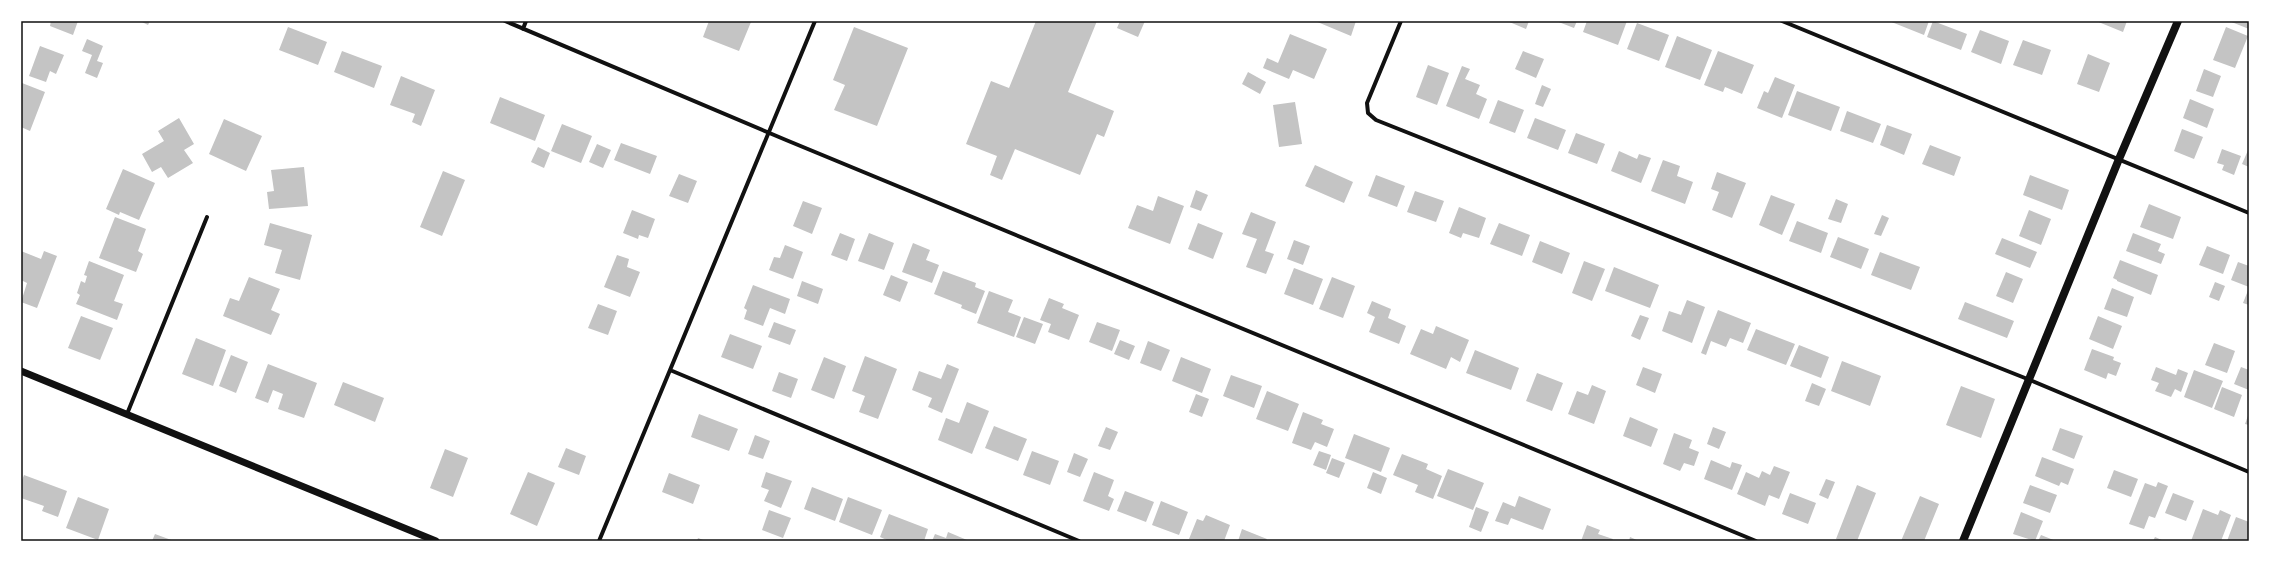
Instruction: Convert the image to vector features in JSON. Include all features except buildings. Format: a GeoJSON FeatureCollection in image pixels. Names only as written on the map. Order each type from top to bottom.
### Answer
{"type":"FeatureCollection","features":[{"type":"Feature","properties":{"kind":"main road"},"geometry":{"type":"LineString","coordinates":[[1963,541],[2119,159],[2178,21]]}},
{"type":"Feature","properties":{"kind":"street"},"geometry":{"type":"LineString","coordinates":[[505,21],[768,133],[1756,541]]}},
{"type":"Feature","properties":{"kind":"street"},"geometry":{"type":"LineString","coordinates":[[523,29],[526,21]]}},
{"type":"Feature","properties":{"kind":"street"},"geometry":{"type":"LineString","coordinates":[[599,541],[814,21]]}},
{"type":"Feature","properties":{"kind":"street"},"geometry":{"type":"LineString","coordinates":[[1401,21],[1368,103],[1368,113],[1376,120],[1388,123],[2030,380],[2249,472]]}},
{"type":"Feature","properties":{"kind":"street"},"geometry":{"type":"LineString","coordinates":[[1782,21],[2249,212]]}},
{"type":"Feature","properties":{"kind":"street"},"geometry":{"type":"LineString","coordinates":[[127,414],[207,217]]}},
{"type":"Feature","properties":{"kind":"street"},"geometry":{"type":"LineString","coordinates":[[670,370],[1079,541]]}},
{"type":"Feature","properties":{"kind":"street"},"geometry":{"type":"LineString","coordinates":[[21,372],[436,541]]}}]}
